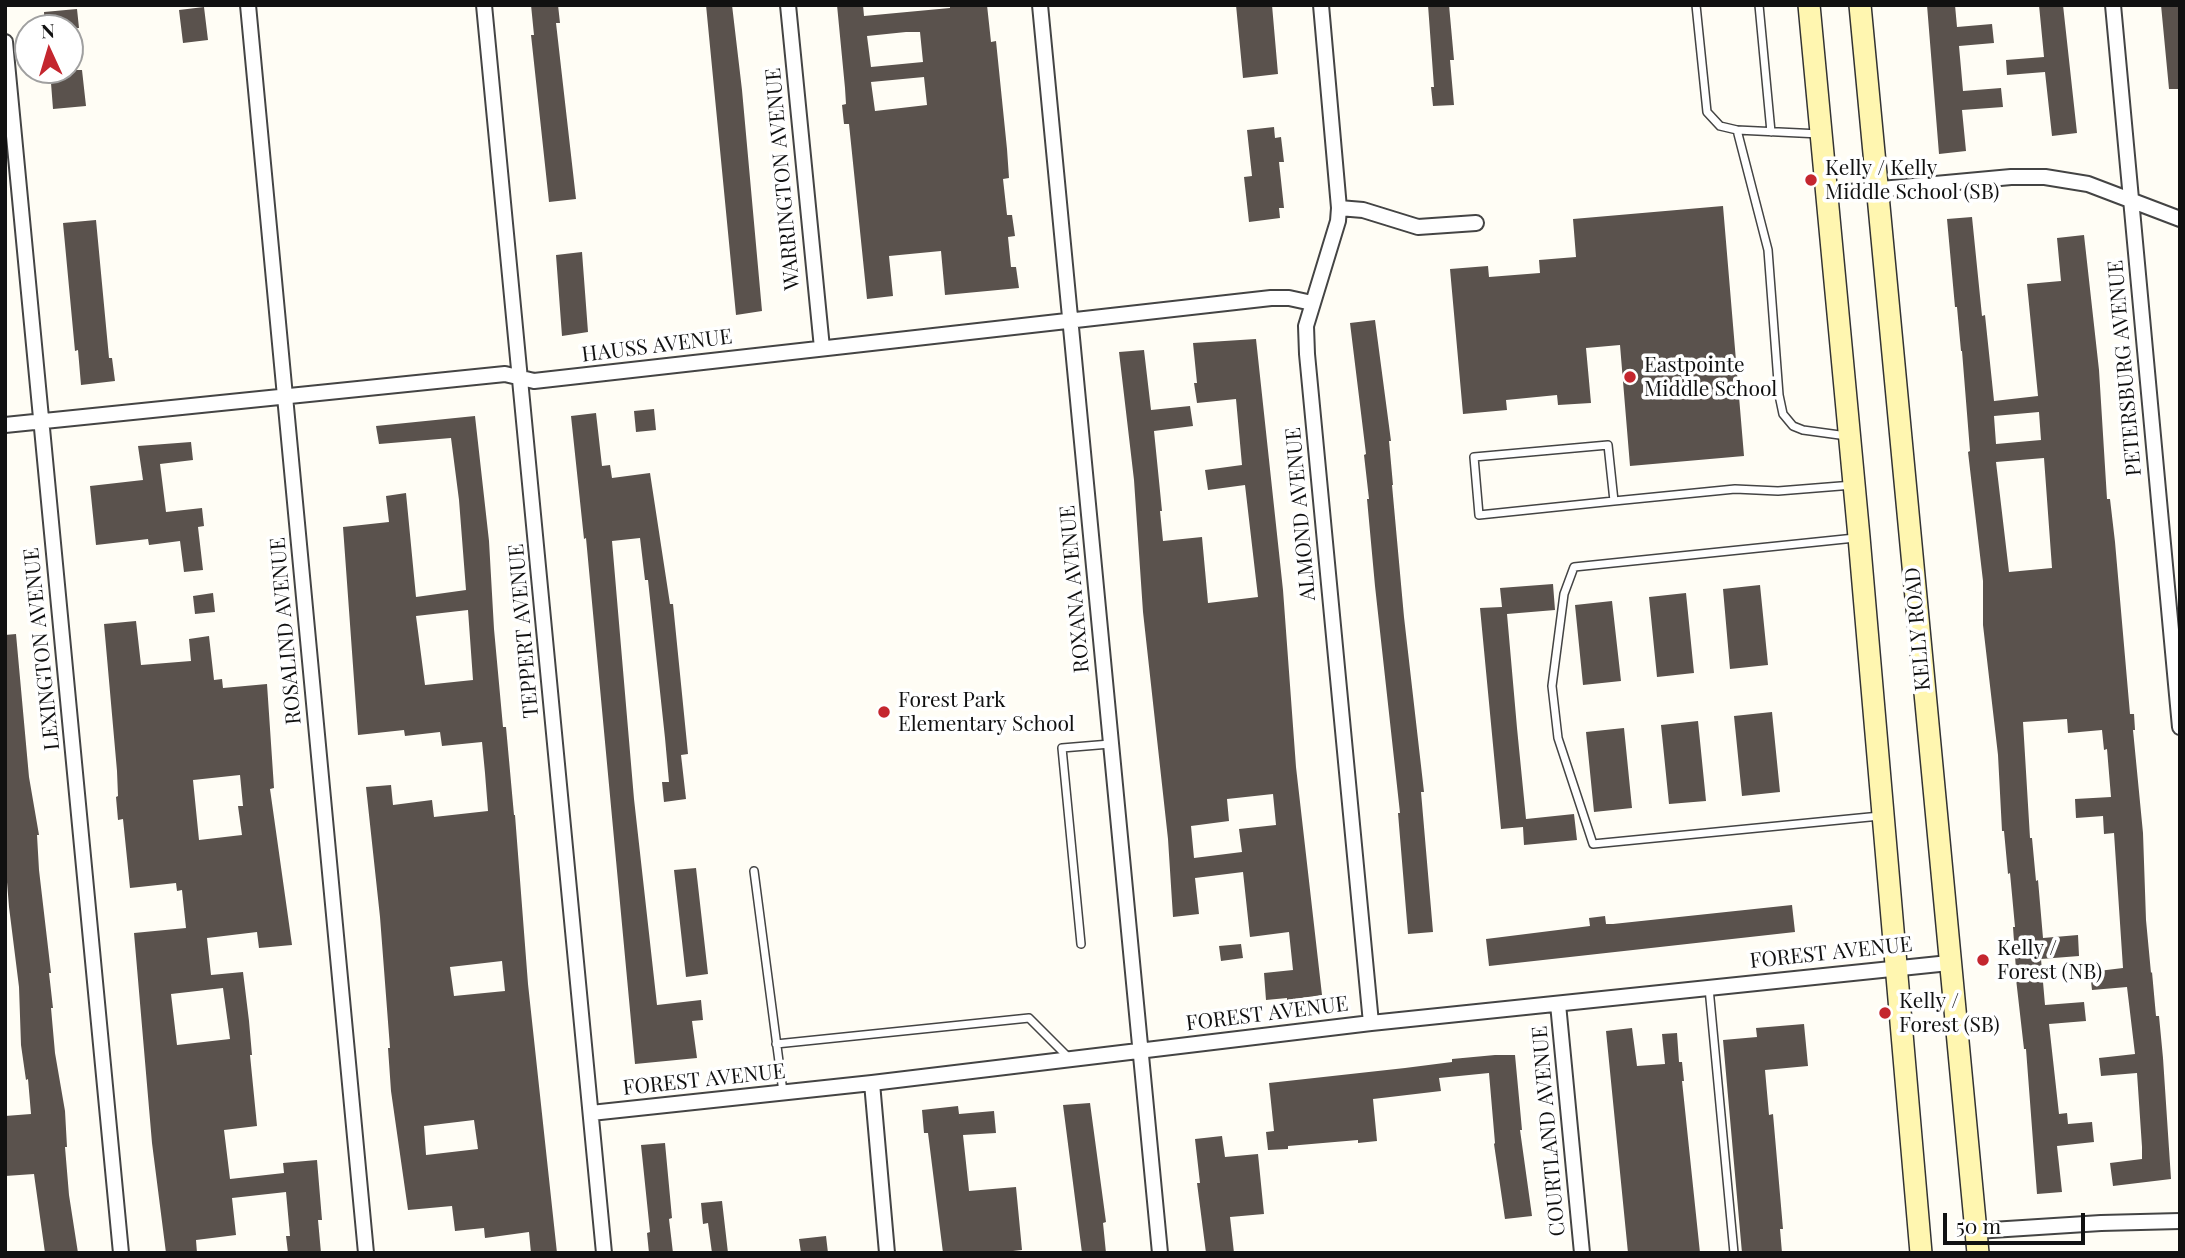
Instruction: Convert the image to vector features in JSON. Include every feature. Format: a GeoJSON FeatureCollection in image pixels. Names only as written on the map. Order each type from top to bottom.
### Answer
{"type":"FeatureCollection","features":[{"type":"Feature","properties":{"kind":"street","name":"ROSALIND AVENUE"},"geometry":{"type":"LineString","coordinates":[[248,5],[366,1253]]}},
{"type":"Feature","properties":{"kind":"street","name":"TEPPERT AVENUE"},"geometry":{"type":"LineString","coordinates":[[484,5],[604,1253]]}},
{"type":"Feature","properties":{"kind":"street","name":"WARRINGTON AVENUE"},"geometry":{"type":"LineString","coordinates":[[788,5],[822,348]]}},
{"type":"Feature","properties":{"kind":"street","name":"ROXANA AVENUE"},"geometry":{"type":"LineString","coordinates":[[1040,5],[1160,1253]]}},
{"type":"Feature","properties":{"kind":"street","name":"ALMOND AVENUE"},"geometry":{"type":"LineString","coordinates":[[1321,5],[1339,208],[1338,221],[1306,326],[1307,354],[1371,1023]]}},
{"type":"Feature","properties":{"kind":"street"},"geometry":{"type":"LineString","coordinates":[[1809,5],[1850,436],[1921,1253]]}},
{"type":"Feature","properties":{"kind":"street","name":"KELLY ROAD"},"geometry":{"type":"LineString","coordinates":[[1860,5],[1978,1253]]}},
{"type":"Feature","properties":{"kind":"street","name":"PETERSBURG AVENUE"},"geometry":{"type":"LineString","coordinates":[[2113,5],[2180,727]]}},
{"type":"Feature","properties":{"kind":"street","name":"LEXINGTON AVENUE"},"geometry":{"type":"LineString","coordinates":[[5,42],[121,1253]]}},
{"type":"Feature","properties":{"kind":"street"},"geometry":{"type":"LineString","coordinates":[[1827,194],[2045,177],[2088,184],[2180,219]]}},
{"type":"Feature","properties":{"kind":"street"},"geometry":{"type":"LineString","coordinates":[[1339,208],[1363,211],[1418,227],[1476,223]]}},
{"type":"Feature","properties":{"kind":"street","name":"HAUSS AVENUE"},"geometry":{"type":"LineString","coordinates":[[5,425],[505,374],[534,381],[1270,298],[1289,298],[1312,303]]}},
{"type":"Feature","properties":{"kind":"street","name":"FOREST AVENUE"},"geometry":{"type":"LineString","coordinates":[[592,1113],[872,1083],[1371,1023],[1949,963]]}},
{"type":"Feature","properties":{"kind":"street","name":"COURTLAND AVENUE"},"geometry":{"type":"LineString","coordinates":[[1558,1004],[1581,1253]]}},
{"type":"Feature","properties":{"kind":"street"},"geometry":{"type":"LineString","coordinates":[[872,1083],[887,1253]]}},
{"type":"Feature","properties":{"kind":"street"},"geometry":{"type":"LineString","coordinates":[[1976,1231],[2101,1223],[2180,1222]]}},
{"type":"Feature","properties":{"kind":"lane"},"geometry":{"type":"LineString","coordinates":[[1696,5],[1707,112],[1720,126],[1737,130],[1821,134]]}},
{"type":"Feature","properties":{"kind":"lane"},"geometry":{"type":"LineString","coordinates":[[1759,5],[1771,132]]}},
{"type":"Feature","properties":{"kind":"lane"},"geometry":{"type":"LineString","coordinates":[[1737,130],[1768,250],[1779,395],[1783,414],[1793,426],[1803,430],[1850,436]]}},
{"type":"Feature","properties":{"kind":"lane"},"geometry":{"type":"LineString","coordinates":[[1614,501],[1608,444],[1474,457],[1479,515],[1735,489],[1778,491],[1854,485]]}},
{"type":"Feature","properties":{"kind":"lane"},"geometry":{"type":"LineString","coordinates":[[1859,537],[1574,566],[1564,594],[1552,686],[1558,738],[1593,844],[1882,816]]}},
{"type":"Feature","properties":{"kind":"lane"},"geometry":{"type":"LineString","coordinates":[[1081,944],[1062,748],[1110,744]]}},
{"type":"Feature","properties":{"kind":"lane"},"geometry":{"type":"LineString","coordinates":[[754,871],[783,1092]]}},
{"type":"Feature","properties":{"kind":"lane"},"geometry":{"type":"LineString","coordinates":[[1709,987],[1734,1253]]}},
{"type":"Feature","properties":{"kind":"lane"},"geometry":{"type":"LineString","coordinates":[[776,1044],[1029,1018],[1069,1059]]}},
{"type":"Feature","properties":{"kind":"building"},"geometry":{"type":"Polygon","coordinates":[[[531,5],[558,5],[560,23],[556,23],[576,199],[549,202],[531,35],[534,35],[531,5]]]}},
{"type":"Feature","properties":{"kind":"building"},"geometry":{"type":"Polygon","coordinates":[[[706,5],[732,5],[742,90],[762,311],[736,315],[706,5]]]}},
{"type":"Feature","properties":{"kind":"building"},"geometry":{"type":"Polygon","coordinates":[[[837,5],[863,5],[864,16],[950,8],[950,5],[987,5],[991,42],[996,41],[1007,149],[1009,178],[1003,179],[1007,215],[1012,215],[1015,236],[1008,237],[1011,267],[1016,267],[1019,288],[945,295],[941,251],[889,256],[893,296],[867,299],[849,124],[844,124],[842,105],[846,104],[837,5]],[[920,32],[867,36],[871,67],[923,62],[920,32]],[[924,77],[871,82],[875,111],[927,105],[924,77]]]}},
{"type":"Feature","properties":{"kind":"building"},"geometry":{"type":"Polygon","coordinates":[[[1236,5],[1272,5],[1278,74],[1243,78],[1236,5]]]}},
{"type":"Feature","properties":{"kind":"building"},"geometry":{"type":"Polygon","coordinates":[[[1428,5],[1449,5],[1454,60],[1450,60],[1454,105],[1433,106],[1428,5]]]}},
{"type":"Feature","properties":{"kind":"building"},"geometry":{"type":"Polygon","coordinates":[[[1927,5],[1955,5],[1957,27],[1992,24],[1994,43],[1959,46],[1963,91],[2001,88],[2003,107],[1962,110],[1966,151],[1939,154],[1927,5]]]}},
{"type":"Feature","properties":{"kind":"building"},"geometry":{"type":"Polygon","coordinates":[[[2039,5],[2063,5],[2077,133],[2052,136],[2045,72],[2007,75],[2006,60],[2044,57],[2039,5]]]}},
{"type":"Feature","properties":{"kind":"building"},"geometry":{"type":"Polygon","coordinates":[[[2161,5],[2180,5],[2180,89],[2169,89],[2161,5]]]}},
{"type":"Feature","properties":{"kind":"building"},"geometry":{"type":"Polygon","coordinates":[[[204,7],[208,40],[183,43],[179,10],[204,7]]]}},
{"type":"Feature","properties":{"kind":"building"},"geometry":{"type":"Polygon","coordinates":[[[77,9],[78,14],[44,14],[77,9]]]}},
{"type":"Feature","properties":{"kind":"building"},"geometry":{"type":"Polygon","coordinates":[[[51,84],[84,84],[86,106],[53,109],[51,84]]]}},
{"type":"Feature","properties":{"kind":"building"},"geometry":{"type":"Polygon","coordinates":[[[1274,127],[1275,138],[1281,137],[1284,162],[1279,162],[1284,208],[1279,208],[1280,218],[1249,222],[1244,177],[1252,176],[1247,130],[1274,127]]]}},
{"type":"Feature","properties":{"kind":"building"},"geometry":{"type":"Polygon","coordinates":[[[1723,206],[1744,456],[1630,466],[1620,345],[1586,348],[1591,403],[1558,405],[1557,395],[1506,400],[1507,410],[1463,414],[1450,269],[1488,266],[1489,277],[1540,273],[1539,260],[1576,257],[1573,219],[1723,206]]]}},
{"type":"Feature","properties":{"kind":"building"},"geometry":{"type":"Polygon","coordinates":[[[1972,217],[1994,401],[2038,396],[2027,284],[2061,281],[2057,238],[2084,235],[2099,370],[2107,499],[2110,499],[2115,542],[2130,714],[2134,714],[2146,920],[2156,1016],[2159,1016],[2171,1179],[2113,1186],[2110,1163],[2142,1159],[2142,1147],[2137,1073],[2101,1076],[2099,1058],[2135,1054],[2127,987],[2092,990],[2090,972],[2123,968],[2114,833],[2104,834],[2103,816],[2076,818],[2075,799],[2111,797],[2107,749],[2104,750],[2102,730],[2068,733],[2067,719],[2023,722],[2030,838],[2036,881],[2038,880],[2043,938],[2078,935],[2079,956],[2041,959],[2045,1005],[2084,1002],[2086,1021],[2049,1024],[2059,1114],[2067,1113],[2068,1124],[2092,1122],[2094,1142],[2057,1146],[2062,1192],[2037,1194],[2026,1049],[2015,970],[2015,927],[2010,873],[2008,874],[2002,831],[1998,755],[1983,625],[1983,581],[1968,452],[1962,351],[1947,219],[1972,217]],[[2039,412],[1994,416],[1996,444],[2041,440],[2039,412]],[[2044,458],[1996,462],[2009,572],[2052,568],[2044,458]]]}},
{"type":"Feature","properties":{"kind":"building"},"geometry":{"type":"Polygon","coordinates":[[[96,220],[109,358],[112,358],[115,381],[81,385],[78,350],[75,351],[63,223],[96,220]]]}},
{"type":"Feature","properties":{"kind":"building"},"geometry":{"type":"Polygon","coordinates":[[[582,252],[588,332],[562,336],[556,255],[582,252]]]}},
{"type":"Feature","properties":{"kind":"building"},"geometry":{"type":"Polygon","coordinates":[[[1375,320],[1391,441],[1392,485],[1404,617],[1424,792],[1421,792],[1433,932],[1408,934],[1400,813],[1367,499],[1366,454],[1350,323],[1375,320]]]}},
{"type":"Feature","properties":{"kind":"building"},"geometry":{"type":"Polygon","coordinates":[[[1256,339],[1283,590],[1296,767],[1322,995],[1266,1000],[1264,973],[1293,970],[1289,932],[1250,937],[1243,872],[1195,878],[1199,914],[1173,917],[1168,839],[1143,612],[1134,480],[1119,352],[1144,350],[1151,410],[1190,406],[1193,426],[1154,431],[1163,541],[1202,537],[1208,603],[1258,597],[1245,485],[1208,490],[1205,470],[1242,465],[1236,399],[1197,403],[1193,343],[1256,339]],[[1273,794],[1227,799],[1229,821],[1191,826],[1194,858],[1242,852],[1239,829],[1276,825],[1273,794]]]}},
{"type":"Feature","properties":{"kind":"building"},"geometry":{"type":"Polygon","coordinates":[[[654,409],[656,430],[636,432],[634,411],[654,409]]]}},
{"type":"Feature","properties":{"kind":"building"},"geometry":{"type":"Polygon","coordinates":[[[596,413],[602,466],[610,465],[612,478],[650,473],[670,604],[673,604],[688,754],[681,755],[686,799],[664,802],[662,782],[669,782],[665,738],[648,580],[645,580],[640,538],[612,541],[634,799],[657,1005],[701,1000],[703,1020],[692,1021],[697,1058],[635,1064],[586,538],[584,539],[571,416],[596,413]]]}},
{"type":"Feature","properties":{"kind":"building"},"geometry":{"type":"Polygon","coordinates":[[[475,416],[489,541],[503,727],[506,727],[515,815],[528,984],[557,1253],[531,1253],[529,1232],[485,1238],[484,1228],[455,1231],[452,1206],[408,1210],[391,1091],[380,917],[366,787],[391,785],[393,805],[432,800],[434,817],[488,811],[482,742],[442,746],[440,732],[405,736],[404,730],[358,735],[343,527],[389,522],[386,496],[406,493],[416,597],[466,590],[451,438],[379,444],[376,426],[475,416]],[[468,610],[416,616],[425,685],[473,680],[468,610]],[[502,961],[450,967],[454,996],[505,991],[502,961]],[[474,1120],[424,1126],[426,1155],[478,1149],[474,1120]]]}},
{"type":"Feature","properties":{"kind":"building"},"geometry":{"type":"Polygon","coordinates":[[[191,442],[193,460],[160,464],[166,512],[202,508],[204,526],[198,527],[203,570],[184,572],[180,541],[149,545],[148,539],[96,545],[90,486],[143,480],[138,446],[191,442]]]}},
{"type":"Feature","properties":{"kind":"building"},"geometry":{"type":"Polygon","coordinates":[[[1553,584],[1555,610],[1507,614],[1517,728],[1526,819],[1574,814],[1577,840],[1524,845],[1523,827],[1501,829],[1480,608],[1502,607],[1500,588],[1553,584]]]}},
{"type":"Feature","properties":{"kind":"building"},"geometry":{"type":"Polygon","coordinates":[[[1760,585],[1768,665],[1730,669],[1723,589],[1760,585]]]}},
{"type":"Feature","properties":{"kind":"building"},"geometry":{"type":"Polygon","coordinates":[[[213,593],[215,612],[195,614],[193,596],[213,593]]]}},
{"type":"Feature","properties":{"kind":"building"},"geometry":{"type":"Polygon","coordinates":[[[1686,593],[1694,673],[1657,677],[1649,597],[1686,593]]]}},
{"type":"Feature","properties":{"kind":"building"},"geometry":{"type":"Polygon","coordinates":[[[1612,601],[1621,681],[1583,685],[1575,605],[1612,601]]]}},
{"type":"Feature","properties":{"kind":"building"},"geometry":{"type":"Polygon","coordinates":[[[136,621],[141,665],[191,661],[189,639],[209,636],[214,680],[222,679],[223,688],[267,684],[274,788],[270,789],[292,945],[259,948],[257,932],[207,938],[211,975],[243,972],[249,1021],[257,1126],[224,1130],[230,1179],[284,1173],[283,1163],[317,1160],[322,1220],[318,1220],[321,1253],[288,1253],[286,1236],[290,1236],[286,1192],[232,1198],[236,1235],[196,1240],[197,1253],[166,1253],[152,1143],[134,933],[186,928],[182,890],[177,891],[176,883],[130,888],[123,819],[118,820],[117,771],[104,624],[136,621]],[[240,775],[193,780],[199,840],[242,835],[238,806],[243,806],[240,775]],[[223,988],[171,994],[177,1045],[230,1039],[223,988]]]}},
{"type":"Feature","properties":{"kind":"building"},"geometry":{"type":"Polygon","coordinates":[[[16,634],[29,777],[39,835],[39,870],[51,973],[55,1053],[65,1111],[69,1195],[78,1253],[45,1253],[34,1174],[5,1176],[5,1116],[31,1114],[21,1045],[19,987],[5,857],[5,635],[16,634]]]}},
{"type":"Feature","properties":{"kind":"building"},"geometry":{"type":"Polygon","coordinates":[[[1772,712],[1780,792],[1742,796],[1734,716],[1772,712]]]}},
{"type":"Feature","properties":{"kind":"building"},"geometry":{"type":"Polygon","coordinates":[[[1698,721],[1706,801],[1669,804],[1661,725],[1698,721]]]}},
{"type":"Feature","properties":{"kind":"building"},"geometry":{"type":"Polygon","coordinates":[[[1624,728],[1632,808],[1594,812],[1586,732],[1624,728]]]}},
{"type":"Feature","properties":{"kind":"building"},"geometry":{"type":"Polygon","coordinates":[[[696,868],[708,974],[686,977],[674,870],[696,868]]]}},
{"type":"Feature","properties":{"kind":"building"},"geometry":{"type":"Polygon","coordinates":[[[1792,905],[1795,932],[1489,966],[1486,939],[1590,926],[1589,918],[1605,916],[1606,924],[1613,924],[1792,905]]]}},
{"type":"Feature","properties":{"kind":"building"},"geometry":{"type":"Polygon","coordinates":[[[1241,944],[1243,958],[1221,961],[1219,946],[1241,944]]]}},
{"type":"Feature","properties":{"kind":"building"},"geometry":{"type":"Polygon","coordinates":[[[1804,1024],[1808,1066],[1765,1070],[1769,1115],[1773,1114],[1783,1229],[1780,1229],[1782,1253],[1742,1253],[1723,1040],[1757,1037],[1756,1028],[1804,1024]]]}},
{"type":"Feature","properties":{"kind":"building"},"geometry":{"type":"Polygon","coordinates":[[[1632,1028],[1637,1066],[1665,1064],[1662,1034],[1677,1033],[1700,1253],[1628,1253],[1606,1031],[1632,1028]]]}},
{"type":"Feature","properties":{"kind":"building"},"geometry":{"type":"Polygon","coordinates":[[[1495,1055],[1515,1055],[1520,1130],[1532,1216],[1505,1219],[1494,1144],[1489,1073],[1439,1078],[1441,1091],[1373,1099],[1377,1141],[1358,1143],[1358,1140],[1268,1150],[1266,1132],[1274,1131],[1269,1083],[1495,1055]]]}},
{"type":"Feature","properties":{"kind":"building"},"geometry":{"type":"Polygon","coordinates":[[[1090,1103],[1106,1222],[1103,1223],[1106,1253],[1082,1253],[1063,1105],[1090,1103]]]}},
{"type":"Feature","properties":{"kind":"building"},"geometry":{"type":"Polygon","coordinates":[[[958,1106],[959,1114],[994,1111],[996,1133],[963,1135],[969,1191],[1016,1187],[1022,1250],[943,1253],[928,1133],[924,1133],[922,1110],[958,1106]]]}},
{"type":"Feature","properties":{"kind":"building"},"geometry":{"type":"Polygon","coordinates":[[[1222,1136],[1225,1157],[1258,1154],[1264,1214],[1230,1217],[1234,1253],[1206,1253],[1197,1183],[1200,1183],[1195,1139],[1222,1136]]]}},
{"type":"Feature","properties":{"kind":"building"},"geometry":{"type":"Polygon","coordinates":[[[665,1143],[673,1253],[649,1253],[647,1233],[650,1232],[641,1145],[665,1143]]]}},
{"type":"Feature","properties":{"kind":"building"},"geometry":{"type":"Polygon","coordinates":[[[722,1201],[728,1253],[712,1253],[708,1223],[703,1224],[701,1203],[722,1201]]]}},
{"type":"Feature","properties":{"kind":"building"},"geometry":{"type":"Polygon","coordinates":[[[826,1236],[828,1253],[801,1253],[799,1239],[826,1236]]]}},
{"type":"Feature","properties":{"kind":"place","name":"Kelly / Kelly Middle School (SB)"},"geometry":{"type":"Point","coordinates":[1811,180]}},
{"type":"Feature","properties":{"kind":"place","name":"Eastpointe Middle School"},"geometry":{"type":"Point","coordinates":[1630,377]}},
{"type":"Feature","properties":{"kind":"place","name":"Forest Park Elementary School"},"geometry":{"type":"Point","coordinates":[884,712]}},
{"type":"Feature","properties":{"kind":"place","name":"Kelly / Forest (NB)"},"geometry":{"type":"Point","coordinates":[1983,960]}},
{"type":"Feature","properties":{"kind":"place","name":"Kelly / Forest (SB)"},"geometry":{"type":"Point","coordinates":[1885,1013]}}]}
